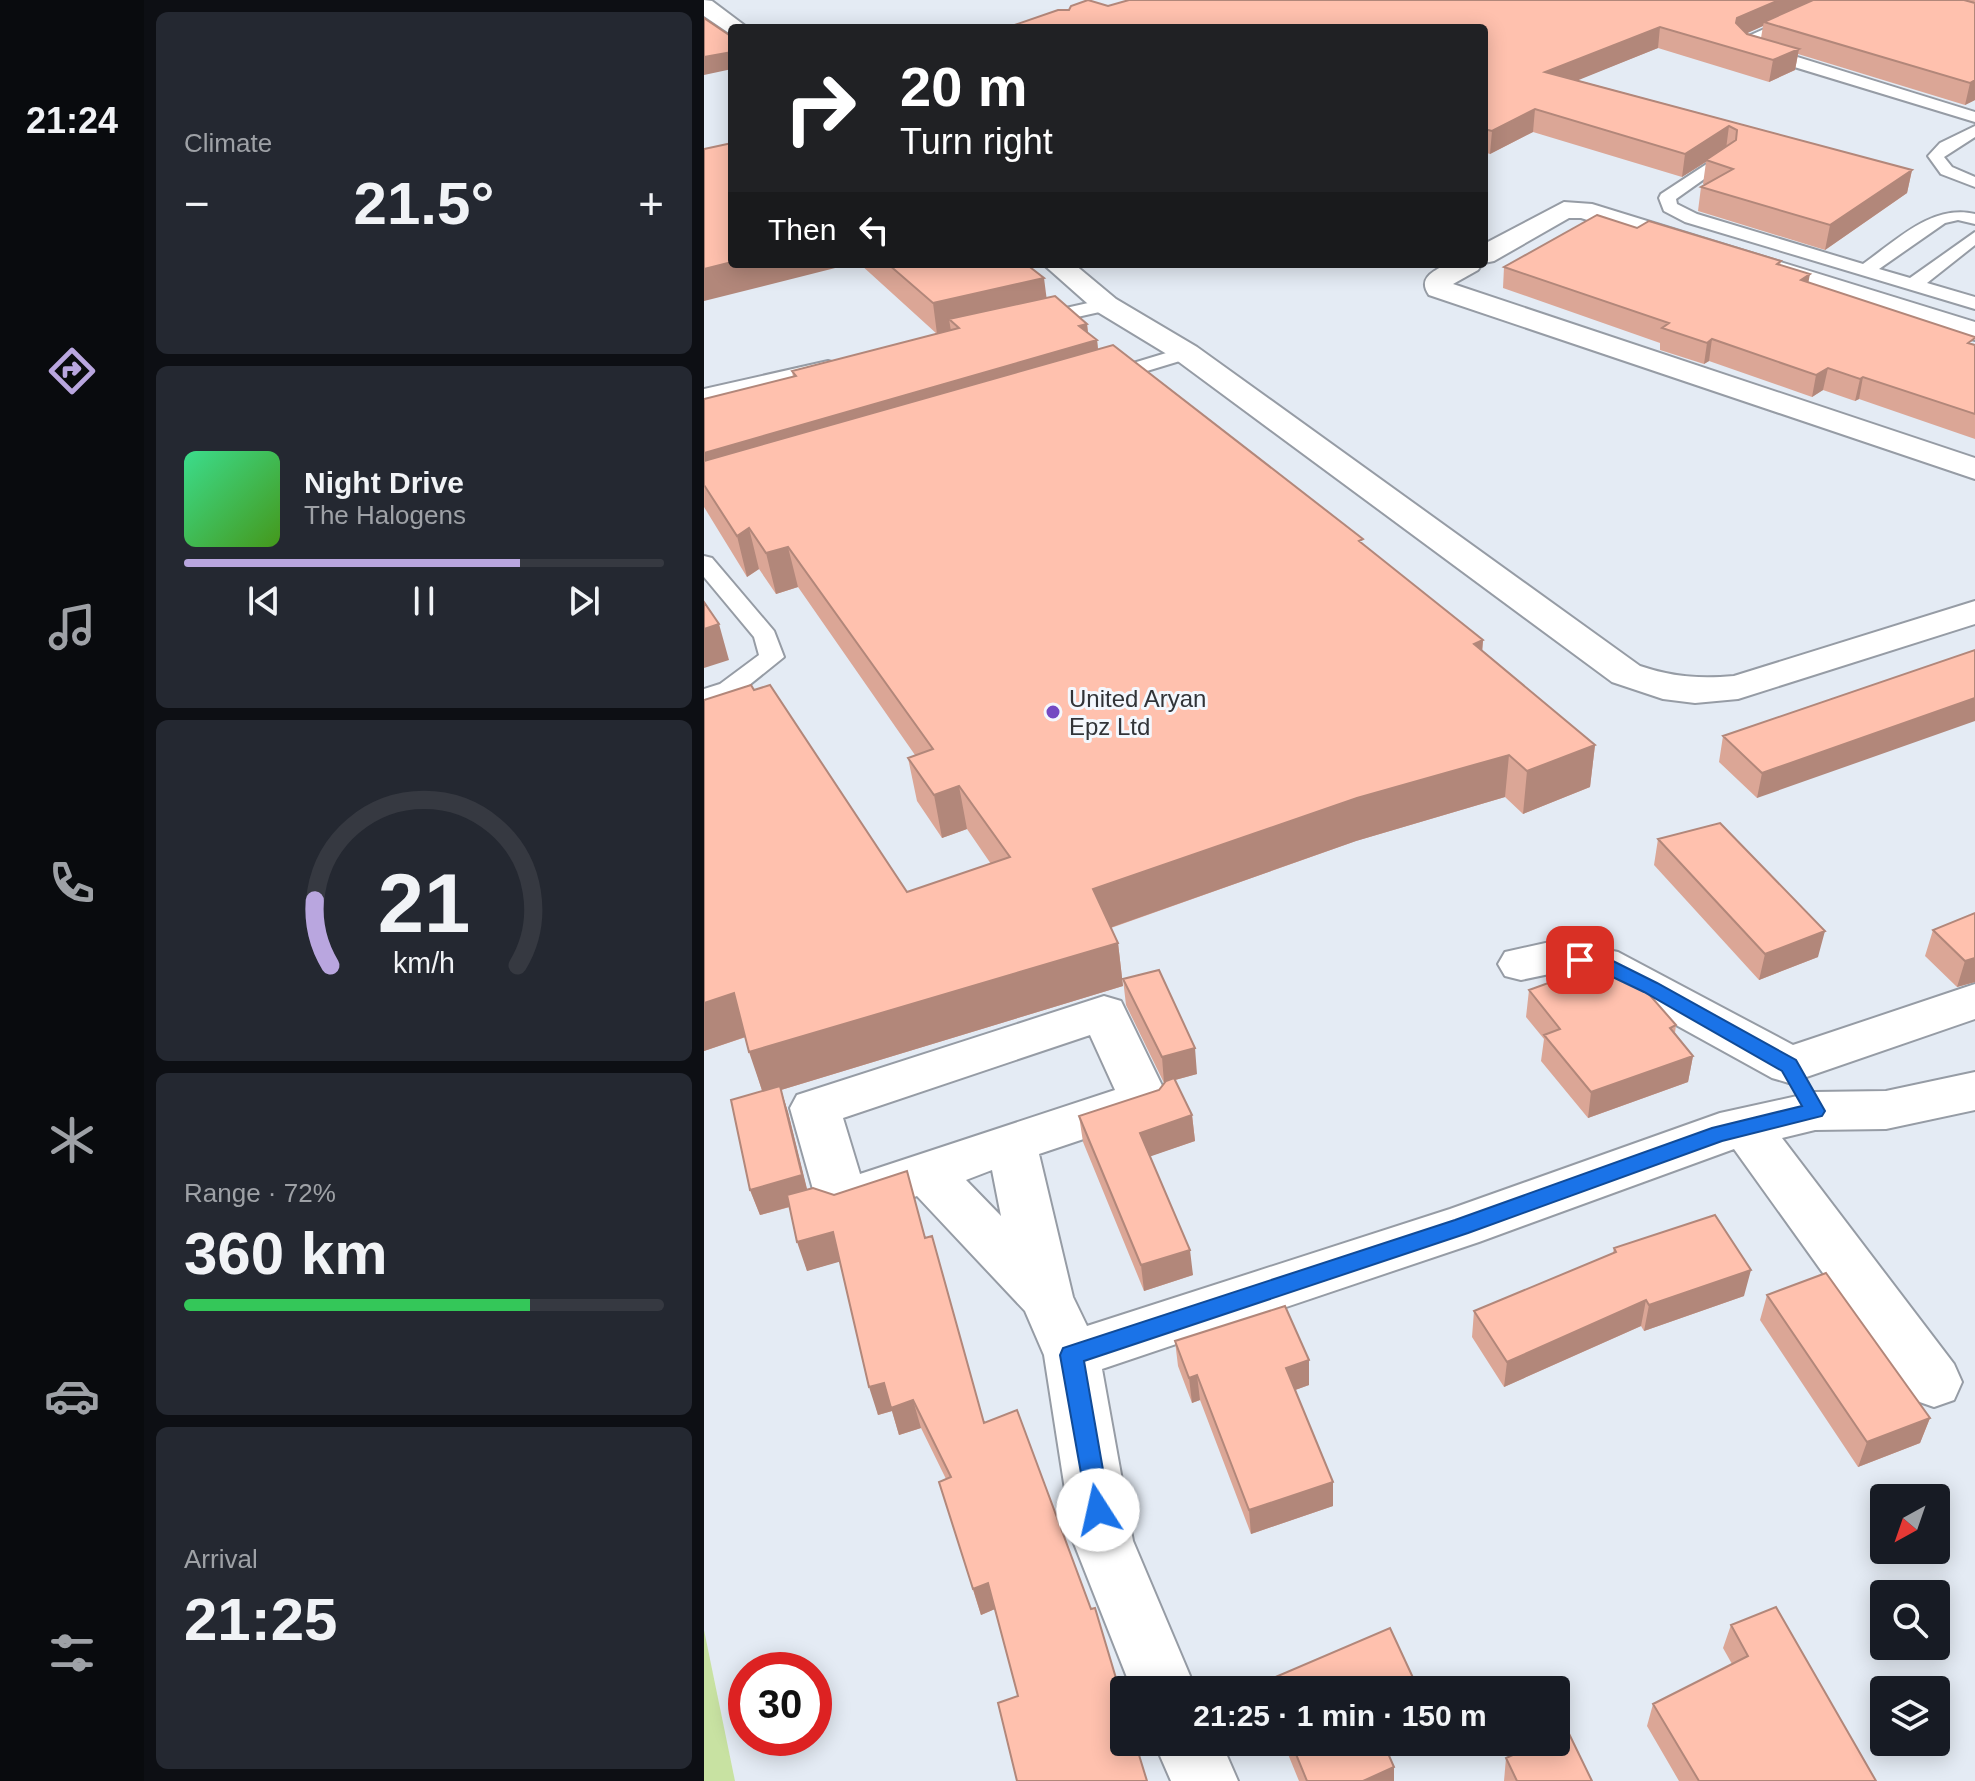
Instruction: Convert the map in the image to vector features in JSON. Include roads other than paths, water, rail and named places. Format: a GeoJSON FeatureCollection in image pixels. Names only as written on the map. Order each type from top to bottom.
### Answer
{"type":"FeatureCollection","features":[{"type":"Feature","properties":{"kind":"street"},"geometry":{"type":"LineString","coordinates":[[704,6],[731,24]]}},
{"type":"Feature","properties":{"kind":"street"},"geometry":{"type":"LineString","coordinates":[[1488,253],[1564,210],[1583,210],[1975,331]]}},
{"type":"Feature","properties":{"kind":"street"},"geometry":{"type":"LineString","coordinates":[[1062,268],[1106,305],[1186,353],[1626,674],[1663,687],[1695,691],[1738,687],[1975,612]]}},
{"type":"Feature","properties":{"kind":"street"},"geometry":{"type":"LineString","coordinates":[[1461,268],[1439,280],[1439,289],[1975,469]]}},
{"type":"Feature","properties":{"kind":"street"},"geometry":{"type":"LineString","coordinates":[[1521,964],[1559,956],[1602,964],[1789,1065],[1815,1111]]}},
{"type":"Feature","properties":{"kind":"street"},"geometry":{"type":"LineString","coordinates":[[1789,1065],[1975,1001]]}},
{"type":"Feature","properties":{"kind":"street"},"geometry":{"type":"LineString","coordinates":[[1104,1013],[1144,1100],[1011,1143],[842,1200],[815,1108],[1104,1013]]}},
{"type":"Feature","properties":{"kind":"street"},"geometry":{"type":"LineString","coordinates":[[1072,1355],[1460,1227],[1745,1126],[1815,1111],[1886,1110],[1971,1098]]}},
{"type":"Feature","properties":{"kind":"street"},"geometry":{"type":"LineString","coordinates":[[1745,1126],[1934,1382]]}},
{"type":"Feature","properties":{"kind":"street"},"geometry":{"type":"LineString","coordinates":[[1011,1143],[1046,1297],[1072,1355],[1103,1541],[1158,1676]]}},
{"type":"Feature","properties":{"kind":"street"},"geometry":{"type":"LineString","coordinates":[[927,1173],[1046,1297]]}},
{"type":"Feature","properties":{"kind":"street"},"geometry":{"type":"LineString","coordinates":[[1193,1756],[1205,1781]]}},
{"type":"Feature","properties":{"kind":"lane"},"geometry":{"type":"LineString","coordinates":[[1842,0],[1742,42],[1750,49],[1975,117]]}},
{"type":"Feature","properties":{"kind":"lane"},"geometry":{"type":"LineString","coordinates":[[1975,131],[1946,146],[1936,156],[1939,163],[1956,176],[1975,182]]}},
{"type":"Feature","properties":{"kind":"lane"},"geometry":{"type":"LineString","coordinates":[[1725,157],[1667,198],[1670,207],[1691,218],[1975,303]]}},
{"type":"Feature","properties":{"kind":"lane"},"geometry":{"type":"LineString","coordinates":[[1867,269],[1939,219],[1958,215],[1975,219]]}},
{"type":"Feature","properties":{"kind":"lane"},"geometry":{"type":"LineString","coordinates":[[1914,284],[1975,237]]}},
{"type":"Feature","properties":{"kind":"lane"},"geometry":{"type":"LineString","coordinates":[[1013,325],[1106,305]]}},
{"type":"Feature","properties":{"kind":"lane"},"geometry":{"type":"LineString","coordinates":[[1081,385],[1186,353]]}},
{"type":"Feature","properties":{"kind":"lane"},"geometry":{"type":"LineString","coordinates":[[704,395],[843,364]]}},
{"type":"Feature","properties":{"kind":"lane"},"geometry":{"type":"LineString","coordinates":[[704,563],[766,636],[772,657],[729,689],[704,697]]}},
{"type":"Feature","properties":{"kind":"place","name":"United Aryan Epz Ltd"},"geometry":{"type":"Point","coordinates":[1053,712]}}]}
